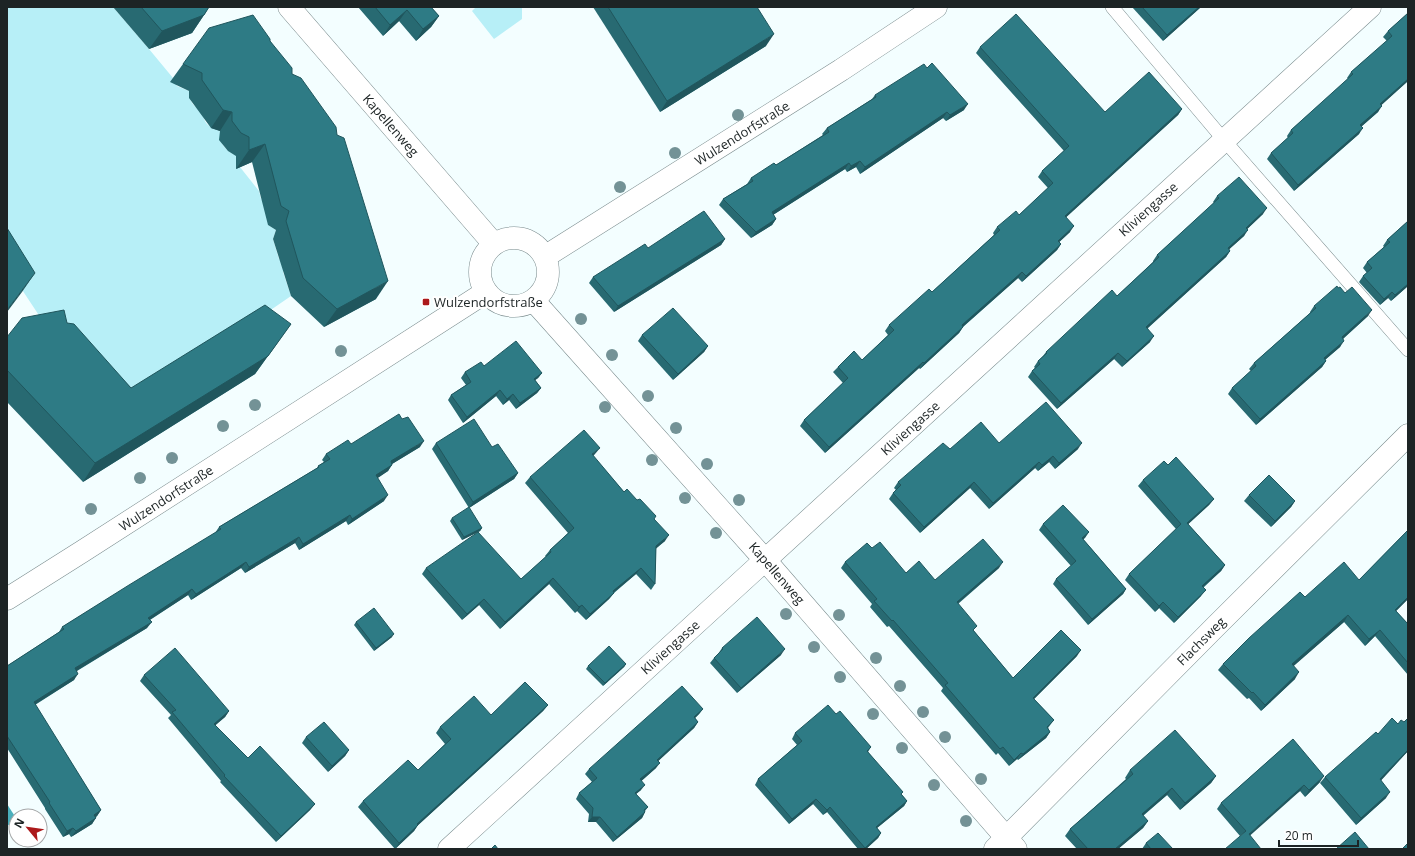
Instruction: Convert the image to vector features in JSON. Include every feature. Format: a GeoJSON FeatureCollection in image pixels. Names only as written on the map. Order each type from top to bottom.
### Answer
{"type":"FeatureCollection","features":[{"type":"Feature","properties":{"kind":"street","name":"Kapellenweg"},"geometry":{"type":"LineString","coordinates":[[289,7],[493,243]]}},
{"type":"Feature","properties":{"kind":"street","name":"Wulzendorfstraße"},"geometry":{"type":"LineString","coordinates":[[546,256],[841,70],[936,7]]}},
{"type":"Feature","properties":{"kind":"street","name":"Kliviengasse"},"geometry":{"type":"LineString","coordinates":[[449,849],[1370,7]]}},
{"type":"Feature","properties":{"kind":"street"},"geometry":{"type":"LineString","coordinates":[[516,236],[534,243],[546,256],[549,268],[545,288],[534,301],[518,307],[500,304],[486,292],[479,276],[483,256],[493,243],[516,236]]}},
{"type":"Feature","properties":{"kind":"street","name":"Wulzendorfstraße"},"geometry":{"type":"LineString","coordinates":[[7,599],[83,552],[486,292]]}},
{"type":"Feature","properties":{"kind":"street","name":"Kapellenweg"},"geometry":{"type":"LineString","coordinates":[[534,301],[765,560],[1006,845]]}},
{"type":"Feature","properties":{"kind":"street","name":"Flachsweg"},"geometry":{"type":"LineString","coordinates":[[1006,845],[1215,626],[1408,435]]}},
{"type":"Feature","properties":{"kind":"lane"},"geometry":{"type":"LineString","coordinates":[[1112,7],[1224,140],[1408,350]]}},
{"type":"Feature","properties":{"kind":"shaded area"},"geometry":{"type":"Polygon","coordinates":[[[7,7],[113,7],[173,78],[177,86],[189,91],[193,104],[203,111],[205,122],[212,128],[220,131],[222,143],[229,151],[236,155],[236,162],[259,191],[261,199],[268,204],[268,225],[276,230],[273,239],[279,259],[287,264],[283,272],[291,296],[252,323],[89,424],[48,329],[7,267],[7,7]]]}},
{"type":"Feature","properties":{"kind":"shaded area"},"geometry":{"type":"Polygon","coordinates":[[[476,7],[522,7],[522,19],[494,39],[472,11],[476,7]]]}},
{"type":"Feature","properties":{"kind":"shaded area"},"geometry":{"type":"Polygon","coordinates":[[[7,804],[10,808],[8,808],[7,826],[7,804]]]}},
{"type":"Feature","properties":{"kind":"building"},"geometry":{"type":"Polygon","coordinates":[[[141,7],[209,7],[204,15],[162,31],[141,7]]]}},
{"type":"Feature","properties":{"kind":"building"},"geometry":{"type":"Polygon","coordinates":[[[375,7],[431,7],[439,16],[423,29],[407,10],[390,25],[375,7]]]}},
{"type":"Feature","properties":{"kind":"building"},"geometry":{"type":"Polygon","coordinates":[[[608,7],[757,7],[774,34],[667,101],[608,7]]]}},
{"type":"Feature","properties":{"kind":"building"},"geometry":{"type":"Polygon","coordinates":[[[1142,7],[1199,7],[1167,35],[1142,7]]]}},
{"type":"Feature","properties":{"kind":"building"},"geometry":{"type":"Polygon","coordinates":[[[1408,13],[1408,79],[1380,104],[1382,106],[1360,125],[1363,128],[1298,185],[1271,153],[1293,133],[1291,130],[1353,74],[1351,72],[1392,36],[1388,31],[1408,13]]]}},
{"type":"Feature","properties":{"kind":"building"},"geometry":{"type":"Polygon","coordinates":[[[1016,14],[1105,112],[1149,72],[1182,109],[1065,216],[1074,226],[1058,241],[1061,244],[1026,276],[1022,272],[962,325],[963,327],[924,363],[923,362],[829,447],[804,420],[848,378],[838,367],[854,351],[862,360],[894,330],[889,325],[929,289],[932,292],[1000,230],[997,227],[1016,211],[1019,215],[1053,183],[1042,171],[1069,146],[980,47],[1016,14]]]}},
{"type":"Feature","properties":{"kind":"building"},"geometry":{"type":"Polygon","coordinates":[[[253,15],[270,41],[292,68],[292,74],[301,78],[336,127],[337,135],[344,138],[388,281],[337,309],[303,278],[286,221],[289,211],[281,206],[265,144],[249,150],[249,137],[241,133],[232,121],[232,112],[223,110],[202,80],[202,73],[183,64],[209,28],[253,15]]]}},
{"type":"Feature","properties":{"kind":"building"},"geometry":{"type":"Polygon","coordinates":[[[932,63],[968,104],[950,115],[947,112],[865,167],[860,161],[851,166],[849,163],[772,212],[776,219],[756,232],[723,199],[753,181],[751,178],[774,163],[776,165],[829,132],[827,128],[876,97],[875,95],[924,64],[927,68],[932,63]]]}},
{"type":"Feature","properties":{"kind":"building"},"geometry":{"type":"Polygon","coordinates":[[[1239,177],[1267,208],[1246,228],[1248,230],[1228,248],[1230,251],[1146,327],[1154,336],[1127,361],[1118,353],[1061,403],[1032,371],[1040,364],[1038,361],[1112,290],[1117,296],[1159,257],[1157,255],[1219,198],[1217,196],[1239,177]]]}},
{"type":"Feature","properties":{"kind":"building"},"geometry":{"type":"Polygon","coordinates":[[[704,211],[725,239],[618,306],[593,277],[645,244],[648,248],[704,211]]]}},
{"type":"Feature","properties":{"kind":"building"},"geometry":{"type":"Polygon","coordinates":[[[1408,221],[1408,284],[1395,295],[1392,292],[1384,299],[1363,276],[1372,268],[1367,262],[1390,242],[1387,240],[1408,221]]]}},
{"type":"Feature","properties":{"kind":"building"},"geometry":{"type":"Polygon","coordinates":[[[7,228],[35,273],[7,310],[7,228]]]}},
{"type":"Feature","properties":{"kind":"building"},"geometry":{"type":"Polygon","coordinates":[[[1337,286],[1338,288],[1340,287],[1345,293],[1352,287],[1372,310],[1342,337],[1344,341],[1324,358],[1326,361],[1260,419],[1232,388],[1256,366],[1254,363],[1316,308],[1314,306],[1337,286]]]}},
{"type":"Feature","properties":{"kind":"building"},"geometry":{"type":"Polygon","coordinates":[[[265,305],[291,324],[268,356],[95,463],[7,370],[7,337],[22,318],[64,310],[67,323],[74,324],[131,388],[265,305]]]}},
{"type":"Feature","properties":{"kind":"building"},"geometry":{"type":"Polygon","coordinates":[[[673,308],[708,346],[678,374],[642,335],[673,308]]]}},
{"type":"Feature","properties":{"kind":"building"},"geometry":{"type":"Polygon","coordinates":[[[516,341],[542,373],[534,379],[541,388],[520,403],[513,394],[507,399],[500,390],[467,417],[451,395],[471,382],[465,372],[481,362],[484,366],[516,341]]]}},
{"type":"Feature","properties":{"kind":"building"},"geometry":{"type":"Polygon","coordinates":[[[1046,402],[1082,443],[1059,463],[1053,456],[1042,465],[1039,462],[993,503],[974,482],[924,527],[893,493],[901,485],[898,482],[943,443],[950,449],[981,422],[999,443],[1046,402]]]}},
{"type":"Feature","properties":{"kind":"building"},"geometry":{"type":"Polygon","coordinates":[[[399,414],[402,419],[408,417],[424,441],[391,461],[392,465],[376,475],[388,495],[352,519],[350,515],[303,544],[299,537],[249,567],[246,562],[196,594],[192,589],[148,618],[152,622],[75,668],[78,674],[34,702],[101,810],[94,815],[96,818],[76,831],[73,828],[67,831],[7,736],[7,666],[64,629],[62,627],[221,529],[219,527],[319,467],[318,466],[330,459],[326,454],[348,440],[351,444],[399,414]]]}},
{"type":"Feature","properties":{"kind":"building"},"geometry":{"type":"Polygon","coordinates":[[[474,419],[492,447],[498,444],[518,473],[473,502],[436,443],[474,419]]]}},
{"type":"Feature","properties":{"kind":"building"},"geometry":{"type":"Polygon","coordinates":[[[584,430],[600,448],[592,454],[624,492],[627,489],[637,500],[640,499],[656,516],[654,519],[669,535],[656,546],[655,584],[641,568],[613,591],[614,593],[590,614],[582,605],[579,607],[553,578],[505,622],[484,599],[467,614],[426,568],[478,532],[521,579],[551,552],[550,550],[574,528],[530,477],[584,430]]]}},
{"type":"Feature","properties":{"kind":"building"},"geometry":{"type":"Polygon","coordinates":[[[1176,457],[1214,499],[1187,523],[1225,565],[1202,586],[1206,590],[1178,617],[1163,602],[1159,606],[1129,574],[1181,524],[1143,480],[1164,461],[1168,465],[1176,457]]]}},
{"type":"Feature","properties":{"kind":"building"},"geometry":{"type":"Polygon","coordinates":[[[1269,475],[1295,501],[1275,521],[1249,495],[1269,475]]]}},
{"type":"Feature","properties":{"kind":"building"},"geometry":{"type":"Polygon","coordinates":[[[1063,505],[1089,532],[1082,538],[1126,589],[1092,619],[1056,579],[1076,561],[1043,524],[1063,505]]]}},
{"type":"Feature","properties":{"kind":"building"},"geometry":{"type":"Polygon","coordinates":[[[469,507],[482,528],[464,537],[452,518],[469,507]]]}},
{"type":"Feature","properties":{"kind":"building"},"geometry":{"type":"Polygon","coordinates":[[[1408,530],[1408,597],[1395,610],[1408,624],[1408,663],[1380,630],[1369,639],[1348,615],[1292,664],[1299,672],[1265,705],[1223,664],[1249,638],[1300,592],[1305,597],[1344,562],[1359,580],[1408,530]]]}},
{"type":"Feature","properties":{"kind":"building"},"geometry":{"type":"Polygon","coordinates":[[[983,539],[1003,562],[957,602],[977,626],[973,630],[1013,678],[1061,630],[1081,650],[1033,698],[1054,720],[1047,727],[1050,732],[1023,754],[1021,753],[1014,760],[1003,747],[1000,749],[945,685],[948,683],[893,620],[892,621],[874,601],[877,599],[845,562],[867,543],[872,548],[880,542],[906,573],[919,561],[935,580],[983,539]]]}},
{"type":"Feature","properties":{"kind":"building"},"geometry":{"type":"Polygon","coordinates":[[[374,608],[394,634],[376,648],[356,622],[374,608]]]}},
{"type":"Feature","properties":{"kind":"building"},"geometry":{"type":"Polygon","coordinates":[[[757,617],[785,649],[741,688],[714,658],[723,649],[722,648],[757,617]]]}},
{"type":"Feature","properties":{"kind":"building"},"geometry":{"type":"Polygon","coordinates":[[[609,646],[626,664],[605,683],[588,666],[609,646]]]}},
{"type":"Feature","properties":{"kind":"building"},"geometry":{"type":"Polygon","coordinates":[[[175,648],[229,711],[214,724],[248,758],[260,746],[315,804],[281,836],[224,776],[225,775],[172,712],[176,710],[144,675],[175,648]]]}},
{"type":"Feature","properties":{"kind":"building"},"geometry":{"type":"Polygon","coordinates":[[[525,682],[548,705],[417,824],[418,825],[399,843],[363,801],[408,760],[418,770],[451,739],[440,727],[474,696],[491,715],[525,682]]]}},
{"type":"Feature","properties":{"kind":"building"},"geometry":{"type":"Polygon","coordinates":[[[682,686],[703,709],[694,717],[698,722],[657,760],[660,763],[640,779],[645,785],[635,793],[648,807],[644,810],[645,812],[617,837],[600,817],[592,817],[593,808],[579,793],[597,778],[589,769],[682,686]]]}},
{"type":"Feature","properties":{"kind":"building"},"geometry":{"type":"Polygon","coordinates":[[[828,705],[836,714],[840,711],[871,747],[867,751],[903,792],[901,794],[907,801],[876,827],[881,833],[865,848],[830,807],[827,810],[816,799],[792,819],[758,779],[802,741],[795,733],[828,705]]]}},
{"type":"Feature","properties":{"kind":"building"},"geometry":{"type":"Polygon","coordinates":[[[1392,718],[1398,724],[1401,720],[1404,722],[1408,718],[1408,750],[1380,779],[1390,792],[1361,818],[1325,777],[1376,732],[1378,734],[1392,718]]]}},
{"type":"Feature","properties":{"kind":"building"},"geometry":{"type":"Polygon","coordinates":[[[324,722],[349,750],[332,766],[306,737],[324,722]]]}},
{"type":"Feature","properties":{"kind":"building"},"geometry":{"type":"Polygon","coordinates":[[[1175,730],[1216,776],[1185,803],[1172,788],[1142,814],[1148,821],[1115,849],[1088,849],[1070,829],[1133,774],[1130,770],[1175,730]]]}},
{"type":"Feature","properties":{"kind":"building"},"geometry":{"type":"Polygon","coordinates":[[[1293,739],[1324,776],[1309,790],[1304,785],[1249,834],[1261,849],[1225,849],[1246,831],[1221,803],[1293,739]]]}},
{"type":"Feature","properties":{"kind":"building"},"geometry":{"type":"Polygon","coordinates":[[[1355,832],[1369,849],[1336,849],[1355,832]]]}},
{"type":"Feature","properties":{"kind":"building"},"geometry":{"type":"Polygon","coordinates":[[[1158,833],[1173,849],[1151,849],[1146,843],[1158,833]]]}},
{"type":"Feature","properties":{"kind":"building"},"geometry":{"type":"Polygon","coordinates":[[[1408,843],[1408,849],[1402,849],[1408,843]]]}},
{"type":"Feature","properties":{"kind":"building"},"geometry":{"type":"Polygon","coordinates":[[[495,845],[498,849],[491,849],[495,845]]]}},
{"type":"Feature","properties":{"kind":"place","name":"Wulzendorfstraße"},"geometry":{"type":"Point","coordinates":[426,302]}}]}
